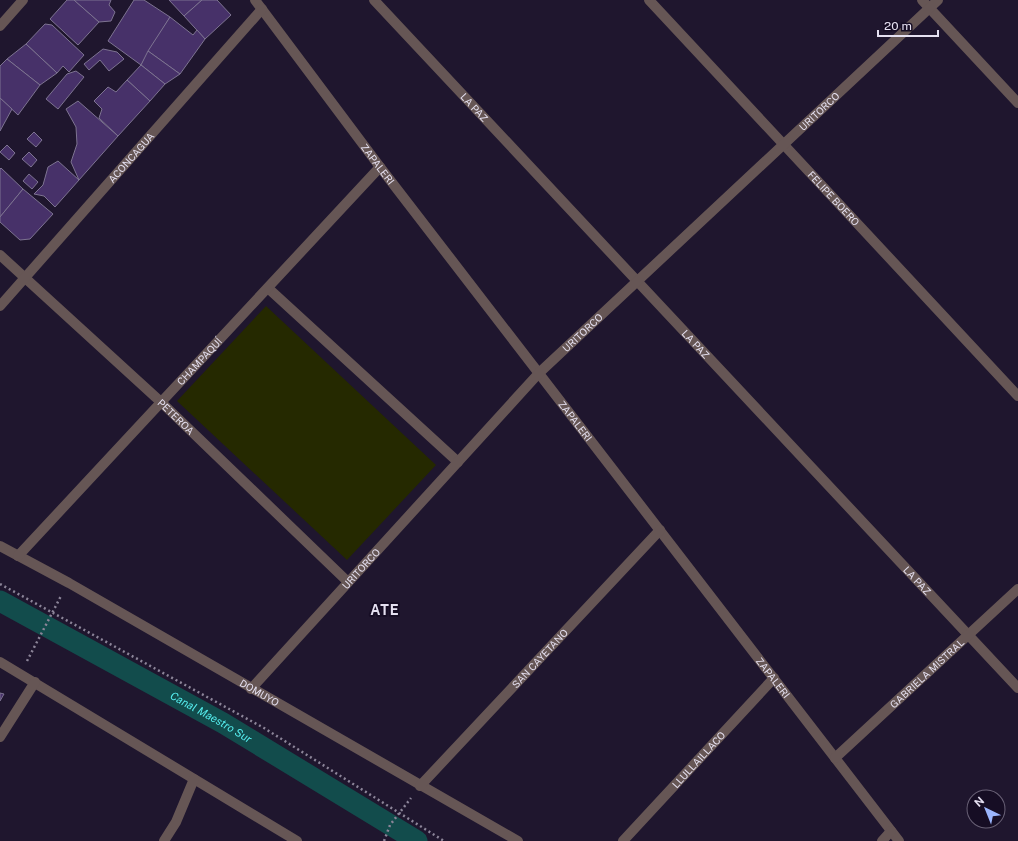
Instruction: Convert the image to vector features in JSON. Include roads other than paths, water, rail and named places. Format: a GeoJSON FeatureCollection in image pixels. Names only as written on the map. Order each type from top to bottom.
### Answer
{"type":"FeatureCollection","features":[{"type":"Feature","properties":{"kind":"street"},"geometry":{"type":"LineString","coordinates":[[0,26],[23,0]]}},
{"type":"Feature","properties":{"kind":"street","name":"ZAPALERI"},"geometry":{"type":"LineString","coordinates":[[255,0],[380,167],[899,841]]}},
{"type":"Feature","properties":{"kind":"street","name":"LA PAZ"},"geometry":{"type":"LineString","coordinates":[[374,0],[1018,688]]}},
{"type":"Feature","properties":{"kind":"street","name":"FELIPE BOERO"},"geometry":{"type":"LineString","coordinates":[[649,0],[1018,396]]}},
{"type":"Feature","properties":{"kind":"street"},"geometry":{"type":"LineString","coordinates":[[922,0],[1018,104]]}},
{"type":"Feature","properties":{"kind":"street","name":"URITORCO"},"geometry":{"type":"LineString","coordinates":[[251,689],[539,373],[938,0]]}},
{"type":"Feature","properties":{"kind":"street","name":"ACONCAGUA"},"geometry":{"type":"LineString","coordinates":[[0,306],[262,9]]}},
{"type":"Feature","properties":{"kind":"street","name":"CHAMPAQUÍ"},"geometry":{"type":"LineString","coordinates":[[18,556],[380,167]]}},
{"type":"Feature","properties":{"kind":"street","name":"PETEROA"},"geometry":{"type":"LineString","coordinates":[[0,255],[162,403],[348,582]]}},
{"type":"Feature","properties":{"kind":"street"},"geometry":{"type":"LineString","coordinates":[[268,289],[458,462]]}},
{"type":"Feature","properties":{"kind":"street","name":"SAN CAYETANO"},"geometry":{"type":"LineString","coordinates":[[420,786],[660,530]]}},
{"type":"Feature","properties":{"kind":"street","name":"DOMUYO"},"geometry":{"type":"LineString","coordinates":[[0,546],[69,583],[251,689],[518,841]]}},
{"type":"Feature","properties":{"kind":"street","name":"GABRIELA MISTRAL"},"geometry":{"type":"LineString","coordinates":[[835,758],[1018,588]]}},
{"type":"Feature","properties":{"kind":"street"},"geometry":{"type":"LineString","coordinates":[[0,662],[297,841]]}},
{"type":"Feature","properties":{"kind":"street","name":"LLULLAILLACO"},"geometry":{"type":"LineString","coordinates":[[623,841],[774,678]]}},
{"type":"Feature","properties":{"kind":"street"},"geometry":{"type":"LineString","coordinates":[[0,737],[35,682]]}},
{"type":"Feature","properties":{"kind":"street"},"geometry":{"type":"LineString","coordinates":[[164,841],[176,822],[194,779]]}},
{"type":"Feature","properties":{"kind":"street"},"geometry":{"type":"LineString","coordinates":[[882,841],[891,831]]}},
{"type":"Feature","properties":{"kind":"waterway","name":"Canal Maestro Sur"},"geometry":{"type":"LineString","coordinates":[[0,601],[223,723],[417,841]]}},
{"type":"Feature","properties":{"kind":"district","name":"ATE"},"geometry":{"type":"Point","coordinates":[385,610]}}]}
